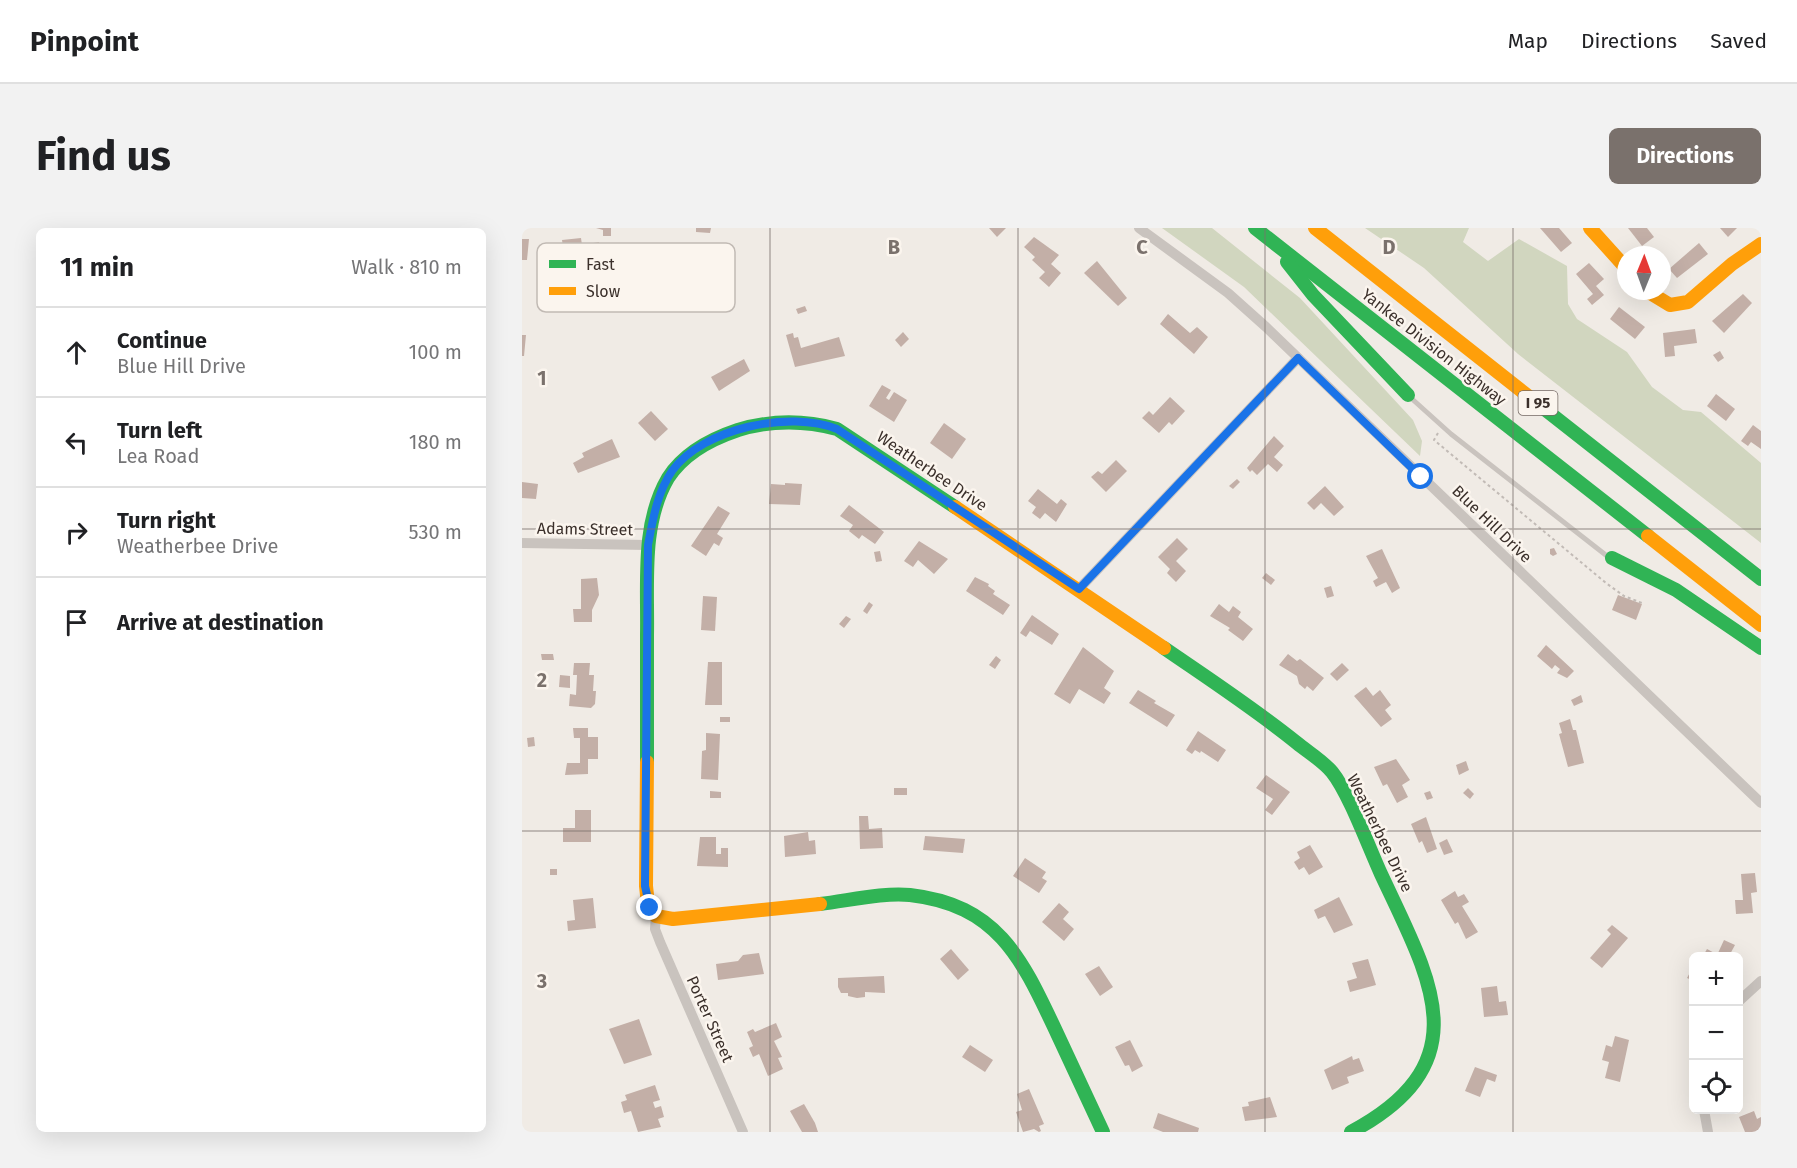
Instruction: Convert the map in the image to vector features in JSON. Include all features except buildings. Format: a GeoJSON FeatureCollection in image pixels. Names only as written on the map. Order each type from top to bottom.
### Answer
{"type":"FeatureCollection","features":[{"type":"Feature","properties":{"kind":"main road","name":"Yankee Division Highway"},"geometry":{"type":"LineString","coordinates":[[1255,228],[1761,625]]}},
{"type":"Feature","properties":{"kind":"main road","name":"Yankee Division Highway"},"geometry":{"type":"LineString","coordinates":[[1315,228],[1761,579]]}},
{"type":"Feature","properties":{"kind":"main road"},"geometry":{"type":"LineString","coordinates":[[1590,228],[1617,258]]}},
{"type":"Feature","properties":{"kind":"main road"},"geometry":{"type":"LineString","coordinates":[[1269,238],[1313,295],[1408,395]]}},
{"type":"Feature","properties":{"kind":"main road"},"geometry":{"type":"LineString","coordinates":[[1658,300],[1672,307],[1694,301],[1739,258],[1761,244]]}},
{"type":"Feature","properties":{"kind":"main road","name":"Weatherbee Drive"},"geometry":{"type":"LineString","coordinates":[[656,916],[648,904],[645,886],[648,545],[657,503],[663,488],[681,461],[714,438],[731,431],[807,421],[829,426],[858,441],[1266,718],[1320,759],[1338,780],[1425,969],[1434,1017],[1429,1056],[1413,1087],[1391,1111],[1366,1129],[1351,1132]]}},
{"type":"Feature","properties":{"kind":"main road"},"geometry":{"type":"LineString","coordinates":[[1612,558],[1676,590],[1761,648]]}},
{"type":"Feature","properties":{"kind":"main road"},"geometry":{"type":"LineString","coordinates":[[656,916],[667,919],[697,917],[907,895],[938,900],[976,915],[1000,933],[1026,965],[1103,1132]]}},
{"type":"Feature","properties":{"kind":"street","name":"Blue Hill Drive"},"geometry":{"type":"LineString","coordinates":[[1139,228],[1227,293],[1298,358],[1761,804]]}},
{"type":"Feature","properties":{"kind":"street"},"geometry":{"type":"LineString","coordinates":[[1079,589],[1298,358]]}},
{"type":"Feature","properties":{"kind":"street","name":"Adams Street"},"geometry":{"type":"LineString","coordinates":[[522,543],[648,545]]}},
{"type":"Feature","properties":{"kind":"street","name":"Porter Street"},"geometry":{"type":"LineString","coordinates":[[656,916],[655,929],[660,942],[743,1132]]}},
{"type":"Feature","properties":{"kind":"street"},"geometry":{"type":"LineString","coordinates":[[1743,997],[1761,981]]}},
{"type":"Feature","properties":{"kind":"street"},"geometry":{"type":"LineString","coordinates":[[1705,1114],[1708,1132]]}},
{"type":"Feature","properties":{"kind":"lane"},"geometry":{"type":"LineString","coordinates":[[1408,395],[1442,426],[1594,548],[1612,558]]}},
{"type":"Feature","properties":{"kind":"path"},"geometry":{"type":"LineString","coordinates":[[1442,426],[1434,440],[1606,583],[1624,596],[1642,603]]}},
{"type":"Feature","properties":{"kind":"green space"},"geometry":{"type":"Polygon","coordinates":[[[1162,228],[1212,228],[1300,298],[1413,420],[1422,441],[1420,456],[1244,287],[1162,228]]]}},
{"type":"Feature","properties":{"kind":"green space"},"geometry":{"type":"Polygon","coordinates":[[[1365,228],[1469,228],[1463,242],[1488,261],[1519,239],[1567,266],[1568,304],[1577,319],[1627,352],[1652,387],[1683,410],[1701,412],[1761,463],[1761,543],[1518,354],[1424,268],[1365,228]]]}},
{"type":"Feature","properties":{"kind":"traffic: fast"},"geometry":{"type":"LineString","coordinates":[[1255,228],[1648,536]]}},
{"type":"Feature","properties":{"kind":"traffic: fast"},"geometry":{"type":"LineString","coordinates":[[1287,262],[1313,295],[1408,395]]}},
{"type":"Feature","properties":{"kind":"traffic: fast"},"geometry":{"type":"LineString","coordinates":[[1542,407],[1761,579]]}},
{"type":"Feature","properties":{"kind":"traffic: fast"},"geometry":{"type":"LineString","coordinates":[[647,762],[647,575],[650,534],[659,496],[674,469],[690,454],[718,438],[763,424],[788,422],[825,426],[837,429],[955,507]]}},
{"type":"Feature","properties":{"kind":"traffic: fast"},"geometry":{"type":"LineString","coordinates":[[1612,558],[1676,590],[1761,648]]}},
{"type":"Feature","properties":{"kind":"traffic: fast"},"geometry":{"type":"LineString","coordinates":[[1164,648],[1265,718],[1320,760],[1332,772],[1352,807],[1415,949],[1428,983],[1434,1016],[1431,1047],[1418,1077],[1392,1105],[1351,1132]]}},
{"type":"Feature","properties":{"kind":"traffic: fast"},"geometry":{"type":"LineString","coordinates":[[820,904],[877,896],[910,895],[940,901],[965,910],[985,923],[1002,939],[1030,979],[1103,1132]]}},
{"type":"Feature","properties":{"kind":"traffic: slow"},"geometry":{"type":"LineString","coordinates":[[1315,228],[1542,407]]}},
{"type":"Feature","properties":{"kind":"traffic: slow"},"geometry":{"type":"LineString","coordinates":[[1590,228],[1617,258]]}},
{"type":"Feature","properties":{"kind":"traffic: slow"},"geometry":{"type":"LineString","coordinates":[[1662,300],[1670,305],[1688,302],[1732,264],[1761,244]]}},
{"type":"Feature","properties":{"kind":"traffic: slow"},"geometry":{"type":"LineString","coordinates":[[955,507],[1164,648]]}},
{"type":"Feature","properties":{"kind":"traffic: slow"},"geometry":{"type":"LineString","coordinates":[[1648,536],[1761,625]]}},
{"type":"Feature","properties":{"kind":"traffic: slow"},"geometry":{"type":"LineString","coordinates":[[647,762],[646,886],[648,904],[656,916],[673,919],[820,904]]}},
{"type":"Feature","properties":{"kind":"route"},"geometry":{"type":"LineString","coordinates":[[650,908],[645,886],[648,545],[657,503],[672,472],[681,461],[714,438],[731,431],[783,422],[807,421],[822,423],[837,429],[1079,589],[1298,358],[1421,477]]}}]}
